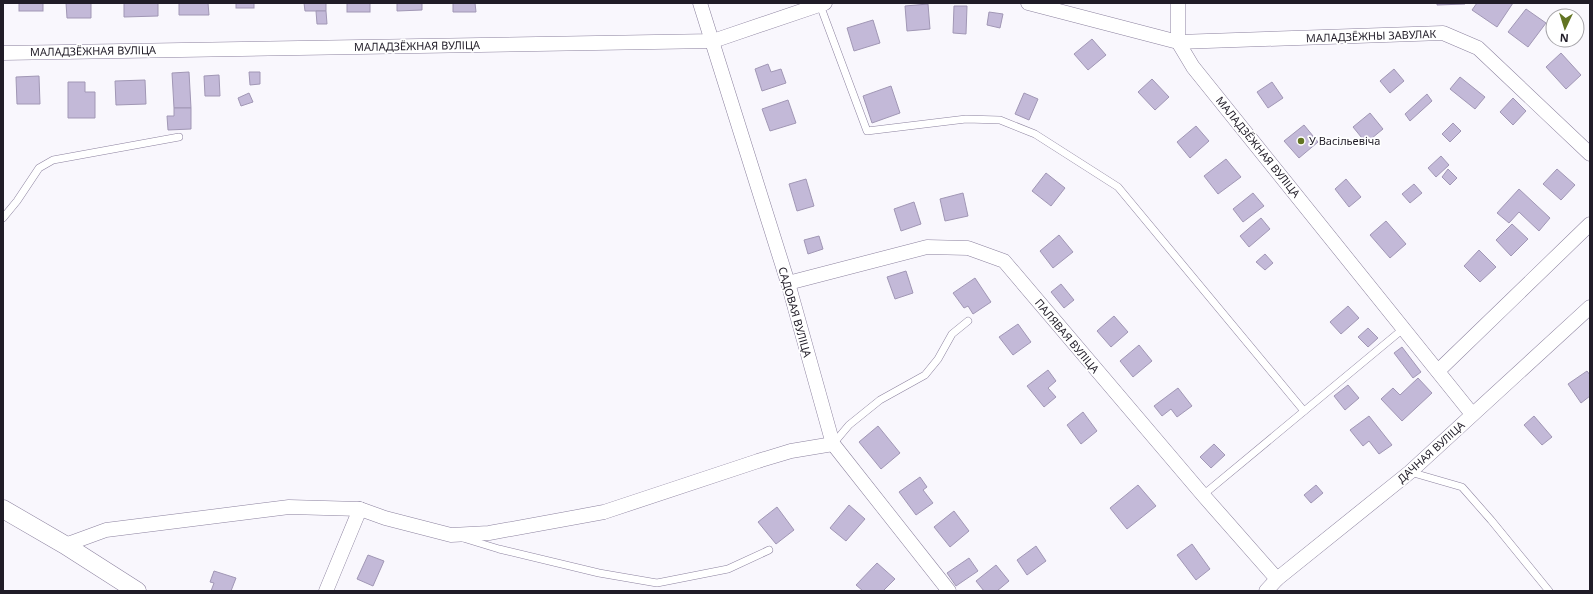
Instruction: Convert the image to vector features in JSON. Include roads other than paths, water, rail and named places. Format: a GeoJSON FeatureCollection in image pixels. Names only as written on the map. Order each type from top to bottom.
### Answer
{"type":"FeatureCollection","features":[{"type":"Feature","properties":{"kind":"street","name":"САДОВАЯ ВУЛІЦА"},"geometry":{"type":"LineString","coordinates":[[700,3],[788,283],[833,444],[949,591]]}},
{"type":"Feature","properties":{"kind":"street"},"geometry":{"type":"LineString","coordinates":[[1028,3],[1178,42],[1178,3]]}},
{"type":"Feature","properties":{"kind":"street","name":"МАЛАДЗЁЖНАЯ ВУЛІЦА"},"geometry":{"type":"LineString","coordinates":[[3,52],[713,41],[822,4]]}},
{"type":"Feature","properties":{"kind":"street","name":"МАЛАДЗЁЖНЫ ЗАВУЛАК"},"geometry":{"type":"LineString","coordinates":[[1178,42],[1443,33],[1478,48],[1590,154]]}},
{"type":"Feature","properties":{"kind":"street","name":"МАЛАДЗЁЖНАЯ ВУЛІЦА"},"geometry":{"type":"LineString","coordinates":[[1178,42],[1193,67],[1472,414]]}},
{"type":"Feature","properties":{"kind":"street"},"geometry":{"type":"LineString","coordinates":[[1438,371],[1590,224]]}},
{"type":"Feature","properties":{"kind":"street","name":"ПАЛЯВАЯ ВУЛІЦА"},"geometry":{"type":"LineString","coordinates":[[788,283],[927,247],[968,248],[1004,261],[1277,580]]}},
{"type":"Feature","properties":{"kind":"street","name":"ДАЧНАЯ ВУЛІЦА"},"geometry":{"type":"LineString","coordinates":[[1266,591],[1277,580],[1410,472],[1590,307]]}},
{"type":"Feature","properties":{"kind":"street"},"geometry":{"type":"LineString","coordinates":[[65,545],[106,530],[282,508],[360,509],[385,518],[451,535],[489,533],[604,512],[791,451],[833,444]]}},
{"type":"Feature","properties":{"kind":"street"},"geometry":{"type":"LineString","coordinates":[[3,509],[65,545],[137,591]]}},
{"type":"Feature","properties":{"kind":"street"},"geometry":{"type":"LineString","coordinates":[[326,591],[360,509]]}},
{"type":"Feature","properties":{"kind":"lane"},"geometry":{"type":"LineString","coordinates":[[822,4],[867,131],[966,119],[1000,120],[1035,134],[1118,188],[1304,411]]}},
{"type":"Feature","properties":{"kind":"lane"},"geometry":{"type":"LineString","coordinates":[[3,218],[17,201],[39,168],[52,160],[179,137]]}},
{"type":"Feature","properties":{"kind":"lane"},"geometry":{"type":"LineString","coordinates":[[833,444],[849,425],[880,400],[925,375],[938,359],[952,334],[968,322]]}},
{"type":"Feature","properties":{"kind":"lane"},"geometry":{"type":"LineString","coordinates":[[1203,495],[1403,328]]}},
{"type":"Feature","properties":{"kind":"lane"},"geometry":{"type":"LineString","coordinates":[[1410,472],[1462,487],[1549,591]]}},
{"type":"Feature","properties":{"kind":"lane"},"geometry":{"type":"LineString","coordinates":[[451,535],[499,549],[599,572],[657,583],[728,569],[769,550]]}},
{"type":"Feature","properties":{"kind":"place","name":"У Васільевіча"},"geometry":{"type":"Point","coordinates":[1301,141]}}]}
